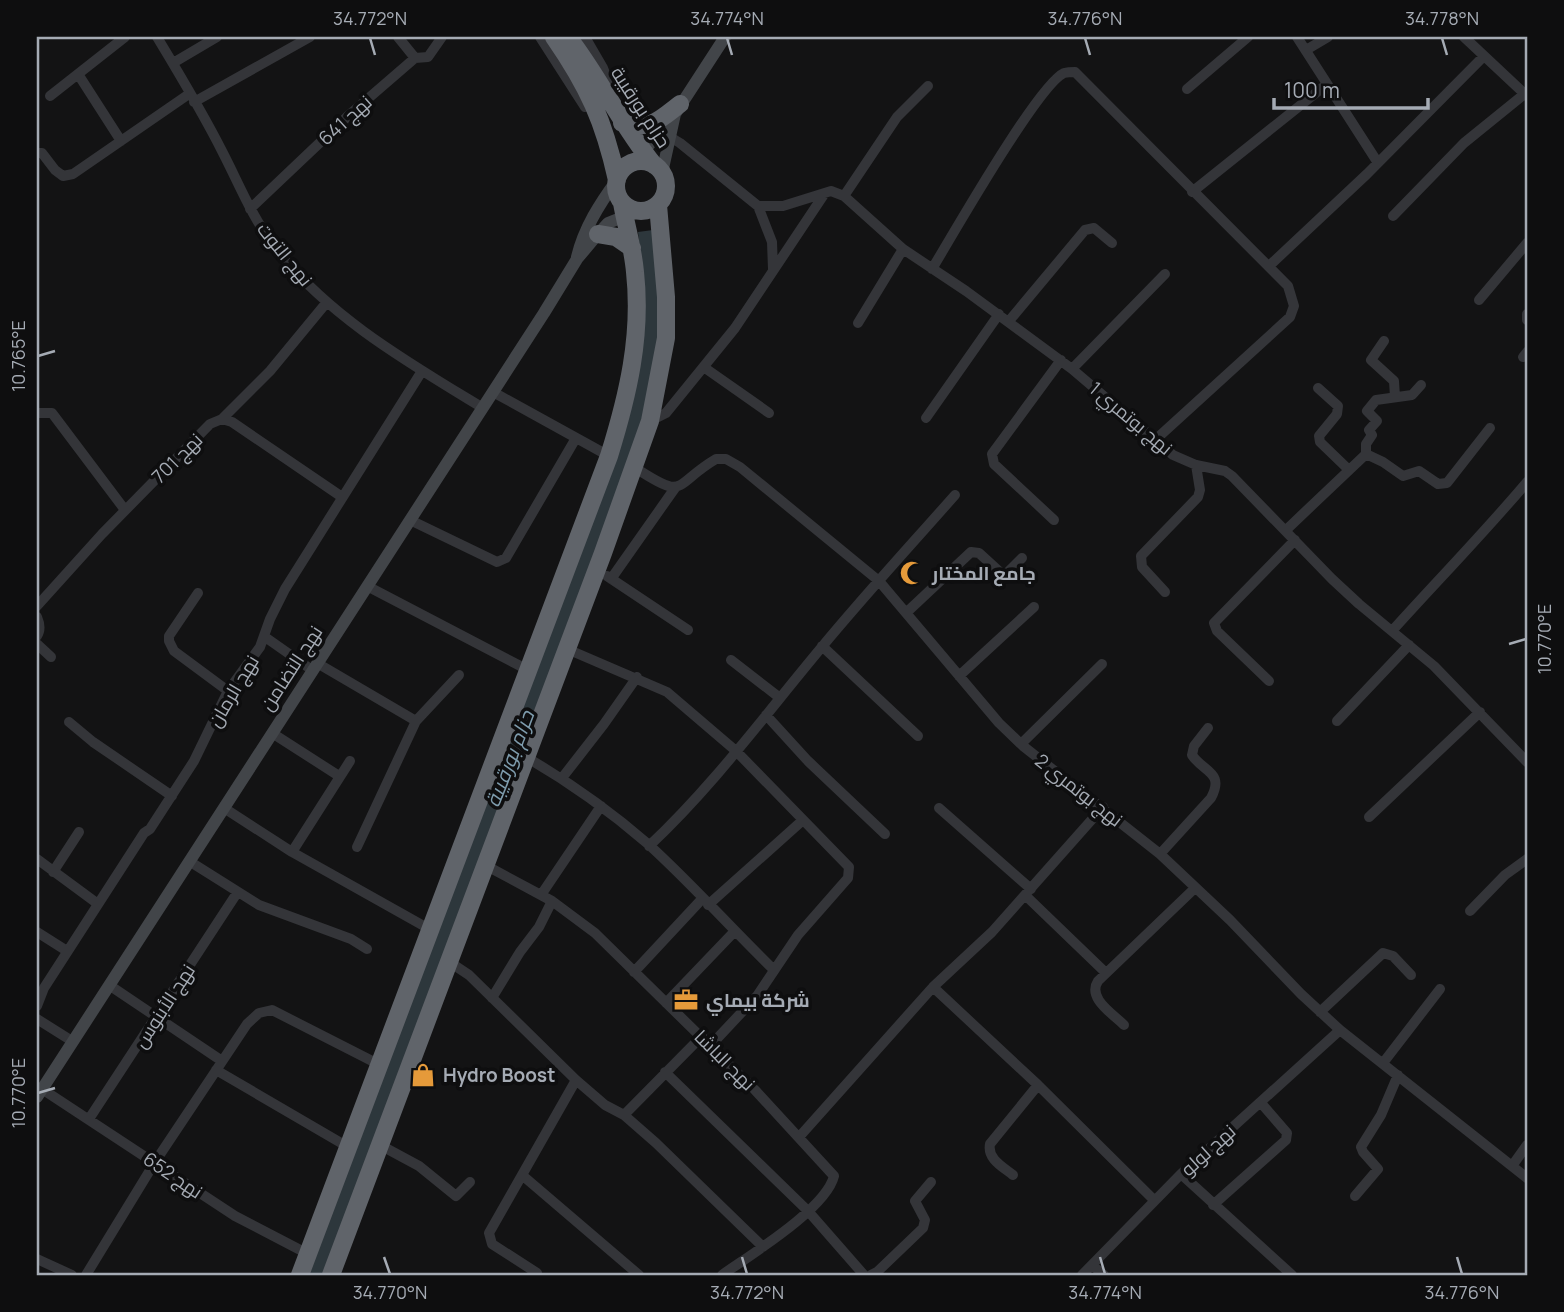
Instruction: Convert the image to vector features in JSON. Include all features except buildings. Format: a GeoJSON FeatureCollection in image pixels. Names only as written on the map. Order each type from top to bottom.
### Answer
{"type":"FeatureCollection","features":[{"type":"Feature","properties":{"kind":"highway","name":"حزام بورقيبة"},"geometry":{"type":"LineString","coordinates":[[554,37],[586,85],[600,116],[617,180]]}},
{"type":"Feature","properties":{"kind":"highway","name":"حزام بورقيبة"},"geometry":{"type":"LineString","coordinates":[[568,37],[586,61],[649,163]]}},
{"type":"Feature","properties":{"kind":"highway"},"geometry":{"type":"LineString","coordinates":[[618,116],[640,127],[659,131],[660,121],[677,109]]}},
{"type":"Feature","properties":{"kind":"highway"},"geometry":{"type":"LineString","coordinates":[[300,1275],[609,456],[626,397],[636,343],[637,294],[628,210],[617,191],[617,180],[625,167],[649,163],[666,190],[658,205],[666,297],[666,338],[650,421],[604,574],[567,649],[331,1275]]}},
{"type":"Feature","properties":{"kind":"highway"},"geometry":{"type":"LineString","coordinates":[[628,210],[647,211],[658,205]]}},
{"type":"Feature","properties":{"kind":"highway"},"geometry":{"type":"LineString","coordinates":[[598,234],[616,237],[632,248]]}},
{"type":"Feature","properties":{"kind":"street"},"geometry":{"type":"LineString","coordinates":[[50,96],[125,37]]}},
{"type":"Feature","properties":{"kind":"street","name":"نهج التوت"},"geometry":{"type":"LineString","coordinates":[[157,37],[223,152],[265,234],[305,282],[327,302],[422,371],[483,408]]}},
{"type":"Feature","properties":{"kind":"street"},"geometry":{"type":"LineString","coordinates":[[173,63],[217,37]]}},
{"type":"Feature","properties":{"kind":"street"},"geometry":{"type":"LineString","coordinates":[[37,153],[42,153],[55,170],[67,177],[192,98],[310,37]]}},
{"type":"Feature","properties":{"kind":"street"},"geometry":{"type":"LineString","coordinates":[[397,37],[415,58]]}},
{"type":"Feature","properties":{"kind":"street","name":"نهج 641"},"geometry":{"type":"LineString","coordinates":[[250,208],[349,115],[415,58],[428,57],[442,37]]}},
{"type":"Feature","properties":{"kind":"street"},"geometry":{"type":"LineString","coordinates":[[540,37],[608,141]]}},
{"type":"Feature","properties":{"kind":"street"},"geometry":{"type":"LineString","coordinates":[[584,37],[603,68],[618,116]]}},
{"type":"Feature","properties":{"kind":"street"},"geometry":{"type":"LineString","coordinates":[[677,109],[725,37]]}},
{"type":"Feature","properties":{"kind":"street"},"geometry":{"type":"LineString","coordinates":[[1187,89],[1248,37]]}},
{"type":"Feature","properties":{"kind":"street"},"geometry":{"type":"LineString","coordinates":[[1297,37],[1378,163]]}},
{"type":"Feature","properties":{"kind":"street"},"geometry":{"type":"LineString","coordinates":[[1306,50],[1328,37]]}},
{"type":"Feature","properties":{"kind":"street"},"geometry":{"type":"LineString","coordinates":[[1393,216],[1464,143],[1527,94],[1464,37]]}},
{"type":"Feature","properties":{"kind":"street"},"geometry":{"type":"LineString","coordinates":[[1269,265],[1378,163],[1484,56]]}},
{"type":"Feature","properties":{"kind":"street"},"geometry":{"type":"LineString","coordinates":[[932,269],[1018,130],[1047,90],[1063,74],[1075,72],[1291,290],[1294,306],[1290,317],[1154,441]]}},
{"type":"Feature","properties":{"kind":"street"},"geometry":{"type":"LineString","coordinates":[[78,74],[121,141]]}},
{"type":"Feature","properties":{"kind":"street"},"geometry":{"type":"LineString","coordinates":[[1192,192],[1326,85]]}},
{"type":"Feature","properties":{"kind":"street"},"geometry":{"type":"LineString","coordinates":[[758,206],[783,206],[825,192],[844,196],[897,117],[928,86]]}},
{"type":"Feature","properties":{"kind":"street"},"geometry":{"type":"LineString","coordinates":[[649,163],[659,131]]}},
{"type":"Feature","properties":{"kind":"street"},"geometry":{"type":"LineString","coordinates":[[649,163],[659,131]]}},
{"type":"Feature","properties":{"kind":"street"},"geometry":{"type":"LineString","coordinates":[[659,131],[758,206],[772,242],[773,271]]}},
{"type":"Feature","properties":{"kind":"street","name":"نهج التضامن"},"geometry":{"type":"LineString","coordinates":[[577,259],[580,244],[592,218],[617,180]]}},
{"type":"Feature","properties":{"kind":"street"},"geometry":{"type":"LineString","coordinates":[[650,421],[666,413],[705,368],[735,328],[825,192]]}},
{"type":"Feature","properties":{"kind":"street","name":"نهج بوتمري 1"},"geometry":{"type":"LineString","coordinates":[[844,196],[903,249],[1061,360],[1173,455],[1232,476],[1359,604],[1434,666],[1526,760]]}},
{"type":"Feature","properties":{"kind":"street","name":"نهج التضامن"},"geometry":{"type":"LineString","coordinates":[[40,1093],[577,259],[608,223],[628,210]]}},
{"type":"Feature","properties":{"kind":"street"},"geometry":{"type":"LineString","coordinates":[[1009,321],[1085,230],[1094,228],[1112,243]]}},
{"type":"Feature","properties":{"kind":"street"},"geometry":{"type":"LineString","coordinates":[[1479,300],[1527,243]]}},
{"type":"Feature","properties":{"kind":"street"},"geometry":{"type":"LineString","coordinates":[[858,323],[903,249]]}},
{"type":"Feature","properties":{"kind":"street"},"geometry":{"type":"LineString","coordinates":[[1072,369],[1165,274]]}},
{"type":"Feature","properties":{"kind":"street"},"geometry":{"type":"LineString","coordinates":[[222,419],[270,371],[327,302]]}},
{"type":"Feature","properties":{"kind":"street"},"geometry":{"type":"LineString","coordinates":[[926,418],[999,314]]}},
{"type":"Feature","properties":{"kind":"street"},"geometry":{"type":"LineString","coordinates":[[1527,314],[1527,320]]}},
{"type":"Feature","properties":{"kind":"street"},"geometry":{"type":"LineString","coordinates":[[1384,341],[1371,360],[1394,380],[1395,397]]}},
{"type":"Feature","properties":{"kind":"street"},"geometry":{"type":"LineString","coordinates":[[1054,520],[994,464],[992,454],[1061,360]]}},
{"type":"Feature","properties":{"kind":"street"},"geometry":{"type":"LineString","coordinates":[[705,368],[769,413]]}},
{"type":"Feature","properties":{"kind":"street","name":"نهج الرمان"},"geometry":{"type":"LineString","coordinates":[[37,1006],[40,986],[67,951],[194,761],[228,691],[265,637],[270,619],[285,589],[422,371]]}},
{"type":"Feature","properties":{"kind":"street"},"geometry":{"type":"LineString","coordinates":[[1366,454],[1366,444],[1372,435],[1370,430],[1377,421],[1367,411],[1376,400],[1412,395],[1421,385]]}},
{"type":"Feature","properties":{"kind":"street"},"geometry":{"type":"LineString","coordinates":[[1318,388],[1338,406],[1337,414],[1319,436],[1321,442],[1348,469]]}},
{"type":"Feature","properties":{"kind":"street"},"geometry":{"type":"LineString","coordinates":[[493,393],[609,456]]}},
{"type":"Feature","properties":{"kind":"street"},"geometry":{"type":"LineString","coordinates":[[37,413],[52,413],[125,510]]}},
{"type":"Feature","properties":{"kind":"street","name":"نهج 701"},"geometry":{"type":"LineString","coordinates":[[37,606],[125,510],[210,425],[222,419],[242,428],[342,498]]}},
{"type":"Feature","properties":{"kind":"street"},"geometry":{"type":"LineString","coordinates":[[1366,454],[1403,476],[1419,471],[1438,484],[1447,483],[1490,428]]}},
{"type":"Feature","properties":{"kind":"street"},"geometry":{"type":"LineString","coordinates":[[410,520],[497,562],[506,558],[576,438]]}},
{"type":"Feature","properties":{"kind":"street"},"geometry":{"type":"LineString","coordinates":[[1286,530],[1366,454]]}},
{"type":"Feature","properties":{"kind":"street","name":"نهج بوتمري 2"},"geometry":{"type":"LineString","coordinates":[[675,488],[690,480],[716,458],[726,459],[740,467],[879,581],[958,676],[1021,744],[1160,854],[1340,1030],[1527,1178]]}},
{"type":"Feature","properties":{"kind":"street"},"geometry":{"type":"LineString","coordinates":[[1165,592],[1142,567],[1141,556],[1198,498],[1200,490],[1196,465]]}},
{"type":"Feature","properties":{"kind":"street"},"geometry":{"type":"LineString","coordinates":[[634,467],[666,487],[675,488]]}},
{"type":"Feature","properties":{"kind":"street"},"geometry":{"type":"LineString","coordinates":[[1392,631],[1467,547],[1486,531],[1527,482]]}},
{"type":"Feature","properties":{"kind":"street"},"geometry":{"type":"LineString","coordinates":[[675,488],[604,574],[688,631]]}},
{"type":"Feature","properties":{"kind":"street"},"geometry":{"type":"LineString","coordinates":[[649,845],[736,751],[822,646],[956,495]]}},
{"type":"Feature","properties":{"kind":"street"},"geometry":{"type":"LineString","coordinates":[[1269,681],[1217,631],[1214,624],[1226,608],[1295,540]]}},
{"type":"Feature","properties":{"kind":"street"},"geometry":{"type":"LineString","coordinates":[[907,612],[971,552],[979,553],[1002,574],[1008,572],[1022,558]]}},
{"type":"Feature","properties":{"kind":"street"},"geometry":{"type":"LineString","coordinates":[[367,586],[528,670]]}},
{"type":"Feature","properties":{"kind":"street"},"geometry":{"type":"LineString","coordinates":[[198,593],[169,636],[169,641],[174,650],[228,691]]}},
{"type":"Feature","properties":{"kind":"street"},"geometry":{"type":"LineString","coordinates":[[958,676],[1034,607]]}},
{"type":"Feature","properties":{"kind":"street"},"geometry":{"type":"LineString","coordinates":[[37,617],[40,623],[37,636]]}},
{"type":"Feature","properties":{"kind":"street"},"geometry":{"type":"LineString","coordinates":[[265,637],[416,721]]}},
{"type":"Feature","properties":{"kind":"street"},"geometry":{"type":"LineString","coordinates":[[37,644],[51,657]]}},
{"type":"Feature","properties":{"kind":"street"},"geometry":{"type":"LineString","coordinates":[[1337,721],[1409,645]]}},
{"type":"Feature","properties":{"kind":"street"},"geometry":{"type":"LineString","coordinates":[[822,646],[918,736]]}},
{"type":"Feature","properties":{"kind":"street"},"geometry":{"type":"LineString","coordinates":[[567,649],[667,692],[736,751],[846,862],[850,873],[848,878],[798,935],[757,996],[711,1045]]}},
{"type":"Feature","properties":{"kind":"street"},"geometry":{"type":"LineString","coordinates":[[731,660],[780,698]]}},
{"type":"Feature","properties":{"kind":"street"},"geometry":{"type":"LineString","coordinates":[[1021,744],[1102,664]]}},
{"type":"Feature","properties":{"kind":"street"},"geometry":{"type":"LineString","coordinates":[[357,847],[416,721],[459,675]]}},
{"type":"Feature","properties":{"kind":"street"},"geometry":{"type":"LineString","coordinates":[[562,778],[637,677]]}},
{"type":"Feature","properties":{"kind":"street"},"geometry":{"type":"LineString","coordinates":[[1369,817],[1480,712]]}},
{"type":"Feature","properties":{"kind":"street"},"geometry":{"type":"LineString","coordinates":[[766,715],[808,761],[885,834]]}},
{"type":"Feature","properties":{"kind":"street"},"geometry":{"type":"LineString","coordinates":[[69,722],[93,742],[172,796]]}},
{"type":"Feature","properties":{"kind":"street"},"geometry":{"type":"LineString","coordinates":[[1160,854],[1211,798],[1215,788],[1213,774],[1192,755],[1194,746],[1208,728]]}},
{"type":"Feature","properties":{"kind":"street"},"geometry":{"type":"LineString","coordinates":[[272,733],[339,776]]}},
{"type":"Feature","properties":{"kind":"street"},"geometry":{"type":"LineString","coordinates":[[526,757],[562,778],[649,845],[773,969]]}},
{"type":"Feature","properties":{"kind":"street"},"geometry":{"type":"LineString","coordinates":[[292,852],[350,761]]}},
{"type":"Feature","properties":{"kind":"street"},"geometry":{"type":"LineString","coordinates":[[541,895],[601,806]]}},
{"type":"Feature","properties":{"kind":"street"},"geometry":{"type":"LineString","coordinates":[[800,1136],[933,987],[992,932],[1103,807]]}},
{"type":"Feature","properties":{"kind":"street"},"geometry":{"type":"LineString","coordinates":[[224,808],[292,852],[431,930]]}},
{"type":"Feature","properties":{"kind":"street"},"geometry":{"type":"LineString","coordinates":[[939,808],[1028,892],[1106,973]]}},
{"type":"Feature","properties":{"kind":"street"},"geometry":{"type":"LineString","coordinates":[[634,972],[705,902],[803,820]]}},
{"type":"Feature","properties":{"kind":"street"},"geometry":{"type":"LineString","coordinates":[[53,872],[79,832]]}},
{"type":"Feature","properties":{"kind":"street"},"geometry":{"type":"LineString","coordinates":[[37,859],[98,904]]}},
{"type":"Feature","properties":{"kind":"street"},"geometry":{"type":"LineString","coordinates":[[1471,911],[1505,875],[1527,859]]}},
{"type":"Feature","properties":{"kind":"street"},"geometry":{"type":"LineString","coordinates":[[189,861],[259,905],[351,939],[367,949]]}},
{"type":"Feature","properties":{"kind":"street","name":"نهج الباشا"},"geometry":{"type":"LineString","coordinates":[[485,865],[552,901],[595,933],[711,1045],[800,1136],[834,1176],[832,1184],[808,1211],[722,1275]]}},
{"type":"Feature","properties":{"kind":"street"},"geometry":{"type":"LineString","coordinates":[[1124,1025],[1094,994],[1094,987],[1195,888]]}},
{"type":"Feature","properties":{"kind":"street","name":"نهج الأبنوس"},"geometry":{"type":"LineString","coordinates":[[89,1119],[237,893]]}},
{"type":"Feature","properties":{"kind":"street"},"geometry":{"type":"LineString","coordinates":[[492,998],[539,927],[552,901]]}},
{"type":"Feature","properties":{"kind":"street"},"geometry":{"type":"LineString","coordinates":[[37,932],[67,951]]}},
{"type":"Feature","properties":{"kind":"street"},"geometry":{"type":"LineString","coordinates":[[666,1003],[734,932]]}},
{"type":"Feature","properties":{"kind":"street"},"geometry":{"type":"LineString","coordinates":[[1320,1012],[1383,953],[1392,956],[1411,975]]}},
{"type":"Feature","properties":{"kind":"street"},"geometry":{"type":"LineString","coordinates":[[448,961],[469,975],[576,1080],[605,1105],[624,1115],[763,1247]]}},
{"type":"Feature","properties":{"kind":"street"},"geometry":{"type":"LineString","coordinates":[[109,985],[158,1017],[219,1066],[348,1147]]}},
{"type":"Feature","properties":{"kind":"street"},"geometry":{"type":"LineString","coordinates":[[933,987],[1038,1085],[1154,1200]]}},
{"type":"Feature","properties":{"kind":"street"},"geometry":{"type":"LineString","coordinates":[[1383,1063],[1440,989]]}},
{"type":"Feature","properties":{"kind":"street"},"geometry":{"type":"LineString","coordinates":[[86,1275],[155,1162],[252,1018],[259,1013],[272,1010],[380,1065]]}},
{"type":"Feature","properties":{"kind":"street"},"geometry":{"type":"LineString","coordinates":[[37,1019],[72,1041]]}},
{"type":"Feature","properties":{"kind":"street","name":"نهج لولو"},"geometry":{"type":"LineString","coordinates":[[1082,1275],[1181,1174],[1340,1030]]}},
{"type":"Feature","properties":{"kind":"street"},"geometry":{"type":"LineString","coordinates":[[624,1115],[702,1036]]}},
{"type":"Feature","properties":{"kind":"street"},"geometry":{"type":"LineString","coordinates":[[665,1072],[808,1211],[864,1275]]}},
{"type":"Feature","properties":{"kind":"street"},"geometry":{"type":"LineString","coordinates":[[1356,1196],[1378,1169],[1361,1147],[1381,1115],[1398,1075]]}},
{"type":"Feature","properties":{"kind":"street"},"geometry":{"type":"LineString","coordinates":[[537,1275],[492,1244],[489,1233],[576,1080]]}},
{"type":"Feature","properties":{"kind":"street"},"geometry":{"type":"LineString","coordinates":[[1013,1175],[993,1158],[989,1150],[990,1144],[1038,1085]]}},
{"type":"Feature","properties":{"kind":"street","name":"نهج 652"},"geometry":{"type":"LineString","coordinates":[[40,1093],[89,1119],[235,1216],[307,1254]]}},
{"type":"Feature","properties":{"kind":"street"},"geometry":{"type":"LineString","coordinates":[[1213,1205],[1286,1140],[1287,1133],[1261,1103]]}},
{"type":"Feature","properties":{"kind":"street"},"geometry":{"type":"LineString","coordinates":[[380,1144],[419,1166],[456,1196],[470,1182]]}},
{"type":"Feature","properties":{"kind":"street"},"geometry":{"type":"LineString","coordinates":[[1512,1166],[1527,1145]]}},
{"type":"Feature","properties":{"kind":"street"},"geometry":{"type":"LineString","coordinates":[[1181,1174],[1292,1275]]}},
{"type":"Feature","properties":{"kind":"street"},"geometry":{"type":"LineString","coordinates":[[522,1175],[639,1275]]}},
{"type":"Feature","properties":{"kind":"street"},"geometry":{"type":"LineString","coordinates":[[871,1275],[923,1227],[924,1215],[915,1201],[931,1182]]}},
{"type":"Feature","properties":{"kind":"street"},"geometry":{"type":"LineString","coordinates":[[38,1263],[72,1275]]}},
{"type":"Feature","properties":{"kind":"street"},"geometry":{"type":"LineString","coordinates":[[1092,1265],[1104,1275]]}},
{"type":"Feature","properties":{"kind":"water"},"geometry":{"type":"Polygon","coordinates":[[[653,230],[660,327],[641,429],[324,1275],[307,1275],[620,438],[641,259],[638,232],[653,230]]]}},
{"type":"Feature","properties":{"kind":"place","name":"جامع المختار"},"geometry":{"type":"Point","coordinates":[912,573]}},
{"type":"Feature","properties":{"kind":"place","name":"شركة بيماي"},"geometry":{"type":"Point","coordinates":[686,1000]}},
{"type":"Feature","properties":{"kind":"place","name":"Hydro Boost"},"geometry":{"type":"Point","coordinates":[423,1075]}}]}
